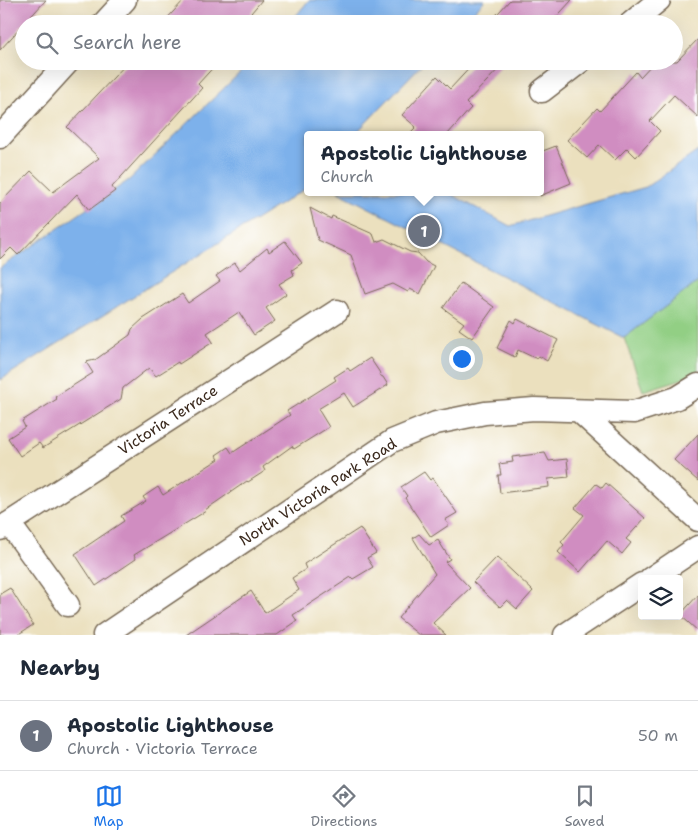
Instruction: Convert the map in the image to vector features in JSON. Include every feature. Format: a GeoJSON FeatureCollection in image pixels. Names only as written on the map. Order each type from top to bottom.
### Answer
{"type":"FeatureCollection","features":[{"type":"Feature","properties":{"kind":"street"},"geometry":{"type":"LineString","coordinates":[[111,15],[125,0]]}},
{"type":"Feature","properties":{"kind":"street"},"geometry":{"type":"LineString","coordinates":[[641,15],[660,0]]}},
{"type":"Feature","properties":{"kind":"street"},"geometry":{"type":"LineString","coordinates":[[0,137],[61,70]]}},
{"type":"Feature","properties":{"kind":"street"},"geometry":{"type":"LineString","coordinates":[[542,91],[569,70]]}},
{"type":"Feature","properties":{"kind":"street","name":"Victoria Terrace"},"geometry":{"type":"LineString","coordinates":[[5,526],[337,311]]}},
{"type":"Feature","properties":{"kind":"street","name":"North Victoria Park Road"},"geometry":{"type":"LineString","coordinates":[[104,635],[392,441],[436,423],[485,413],[534,410],[634,412],[677,398],[698,385]]}},
{"type":"Feature","properties":{"kind":"street"},"geometry":{"type":"LineString","coordinates":[[579,410],[698,520]]}},
{"type":"Feature","properties":{"kind":"street"},"geometry":{"type":"LineString","coordinates":[[5,526],[68,605]]}},
{"type":"Feature","properties":{"kind":"street"},"geometry":{"type":"LineString","coordinates":[[656,575],[698,547]]}},
{"type":"Feature","properties":{"kind":"street"},"geometry":{"type":"LineString","coordinates":[[565,635],[638,587]]}},
{"type":"Feature","properties":{"kind":"green space"},"geometry":{"type":"Polygon","coordinates":[[[698,282],[698,370],[682,379],[643,391],[624,338],[698,282]]]}},
{"type":"Feature","properties":{"kind":"water"},"geometry":{"type":"Polygon","coordinates":[[[309,0],[485,0],[471,15],[296,15],[309,0]]]}},
{"type":"Feature","properties":{"kind":"water"},"geometry":{"type":"Polygon","coordinates":[[[243,70],[416,70],[360,131],[304,131],[304,190],[0,380],[0,268],[129,180],[243,70]]]}},
{"type":"Feature","properties":{"kind":"water"},"geometry":{"type":"Polygon","coordinates":[[[698,151],[698,282],[624,338],[346,196],[454,196],[510,226],[646,187],[698,151]]]}},
{"type":"Feature","properties":{"kind":"building"},"geometry":{"type":"Polygon","coordinates":[[[0,0],[46,0],[32,15],[15,15],[15,34],[0,50],[0,0]]]}},
{"type":"Feature","properties":{"kind":"building"},"geometry":{"type":"Polygon","coordinates":[[[184,0],[262,0],[251,13],[253,15],[170,15],[184,0]]]}},
{"type":"Feature","properties":{"kind":"building"},"geometry":{"type":"Polygon","coordinates":[[[510,0],[572,0],[558,15],[496,15],[510,0]]]}},
{"type":"Feature","properties":{"kind":"building"},"geometry":{"type":"Polygon","coordinates":[[[698,39],[698,117],[674,95],[650,121],[660,131],[636,157],[627,148],[615,160],[599,145],[587,158],[567,140],[597,108],[600,111],[636,72],[640,77],[647,70],[683,70],[683,55],[698,39]]]}},
{"type":"Feature","properties":{"kind":"building"},"geometry":{"type":"Polygon","coordinates":[[[121,70],[211,70],[198,84],[202,88],[112,187],[115,191],[89,210],[77,194],[18,255],[11,248],[0,259],[0,203],[31,171],[53,192],[99,158],[67,127],[121,70]]]}},
{"type":"Feature","properties":{"kind":"building"},"geometry":{"type":"Polygon","coordinates":[[[468,70],[497,70],[466,103],[471,108],[451,131],[412,131],[416,127],[402,115],[437,76],[450,89],[468,70]]]}},
{"type":"Feature","properties":{"kind":"building"},"geometry":{"type":"Polygon","coordinates":[[[556,146],[571,183],[544,194],[544,150],[556,146]]]}},
{"type":"Feature","properties":{"kind":"building"},"geometry":{"type":"Polygon","coordinates":[[[310,208],[331,219],[332,216],[373,234],[376,242],[384,239],[410,252],[418,253],[426,262],[434,266],[420,294],[410,289],[408,292],[393,284],[365,294],[351,255],[318,240],[310,208]]]}},
{"type":"Feature","properties":{"kind":"building"},"geometry":{"type":"Polygon","coordinates":[[[285,241],[302,263],[292,270],[294,275],[279,284],[286,294],[266,308],[275,321],[254,335],[239,312],[207,333],[213,342],[156,376],[149,368],[123,388],[121,399],[43,448],[39,443],[20,456],[8,438],[25,427],[22,421],[93,373],[86,362],[95,360],[130,335],[132,329],[143,319],[182,294],[188,303],[220,281],[216,276],[235,263],[240,270],[267,248],[269,252],[285,241]]]}},
{"type":"Feature","properties":{"kind":"building"},"geometry":{"type":"Polygon","coordinates":[[[461,283],[494,307],[472,338],[459,329],[464,323],[443,308],[461,283]]]}},
{"type":"Feature","properties":{"kind":"building"},"geometry":{"type":"Polygon","coordinates":[[[517,319],[558,340],[547,361],[539,356],[537,359],[518,350],[515,357],[497,348],[511,320],[515,323],[517,319]]]}},
{"type":"Feature","properties":{"kind":"building"},"geometry":{"type":"Polygon","coordinates":[[[370,358],[380,373],[379,375],[383,377],[388,385],[353,407],[344,393],[318,409],[329,427],[294,449],[292,446],[263,467],[265,471],[247,481],[206,511],[134,555],[136,559],[96,586],[75,554],[124,521],[121,516],[146,501],[143,497],[158,487],[163,495],[219,459],[216,455],[228,447],[232,453],[290,415],[287,411],[336,380],[334,377],[348,368],[350,371],[370,358]]]}},
{"type":"Feature","properties":{"kind":"building"},"geometry":{"type":"Polygon","coordinates":[[[698,434],[698,481],[674,460],[698,434]]]}},
{"type":"Feature","properties":{"kind":"building"},"geometry":{"type":"Polygon","coordinates":[[[545,453],[549,461],[567,459],[569,477],[548,479],[549,487],[500,493],[498,475],[501,475],[499,464],[513,462],[512,457],[545,453]]]}},
{"type":"Feature","properties":{"kind":"building"},"geometry":{"type":"Polygon","coordinates":[[[424,472],[430,480],[433,478],[457,513],[445,520],[449,525],[431,537],[405,498],[407,496],[401,487],[424,472]]]}},
{"type":"Feature","properties":{"kind":"building"},"geometry":{"type":"Polygon","coordinates":[[[606,483],[645,518],[626,539],[631,543],[622,554],[607,541],[580,572],[558,552],[564,545],[561,542],[584,515],[575,508],[596,484],[602,488],[606,483]]]}},
{"type":"Feature","properties":{"kind":"building"},"geometry":{"type":"Polygon","coordinates":[[[360,528],[376,553],[367,558],[373,567],[353,579],[351,577],[293,615],[297,621],[277,635],[186,635],[251,591],[265,613],[299,590],[292,578],[306,569],[304,564],[360,528]]]}},
{"type":"Feature","properties":{"kind":"building"},"geometry":{"type":"Polygon","coordinates":[[[419,534],[429,545],[438,540],[450,559],[445,562],[470,588],[433,623],[446,635],[419,635],[398,618],[435,574],[413,538],[419,534]]]}},
{"type":"Feature","properties":{"kind":"building"},"geometry":{"type":"Polygon","coordinates":[[[497,557],[533,591],[517,609],[507,600],[500,607],[473,582],[497,557]]]}},
{"type":"Feature","properties":{"kind":"building"},"geometry":{"type":"Polygon","coordinates":[[[10,588],[33,625],[17,635],[0,635],[0,594],[10,588]]]}},
{"type":"Feature","properties":{"kind":"building"},"geometry":{"type":"Polygon","coordinates":[[[698,595],[698,631],[683,618],[683,612],[698,595]]]}},
{"type":"Feature","properties":{"kind":"place","name":"Apostolic Lighthouse"},"geometry":{"type":"Point","coordinates":[424,231]}}]}
